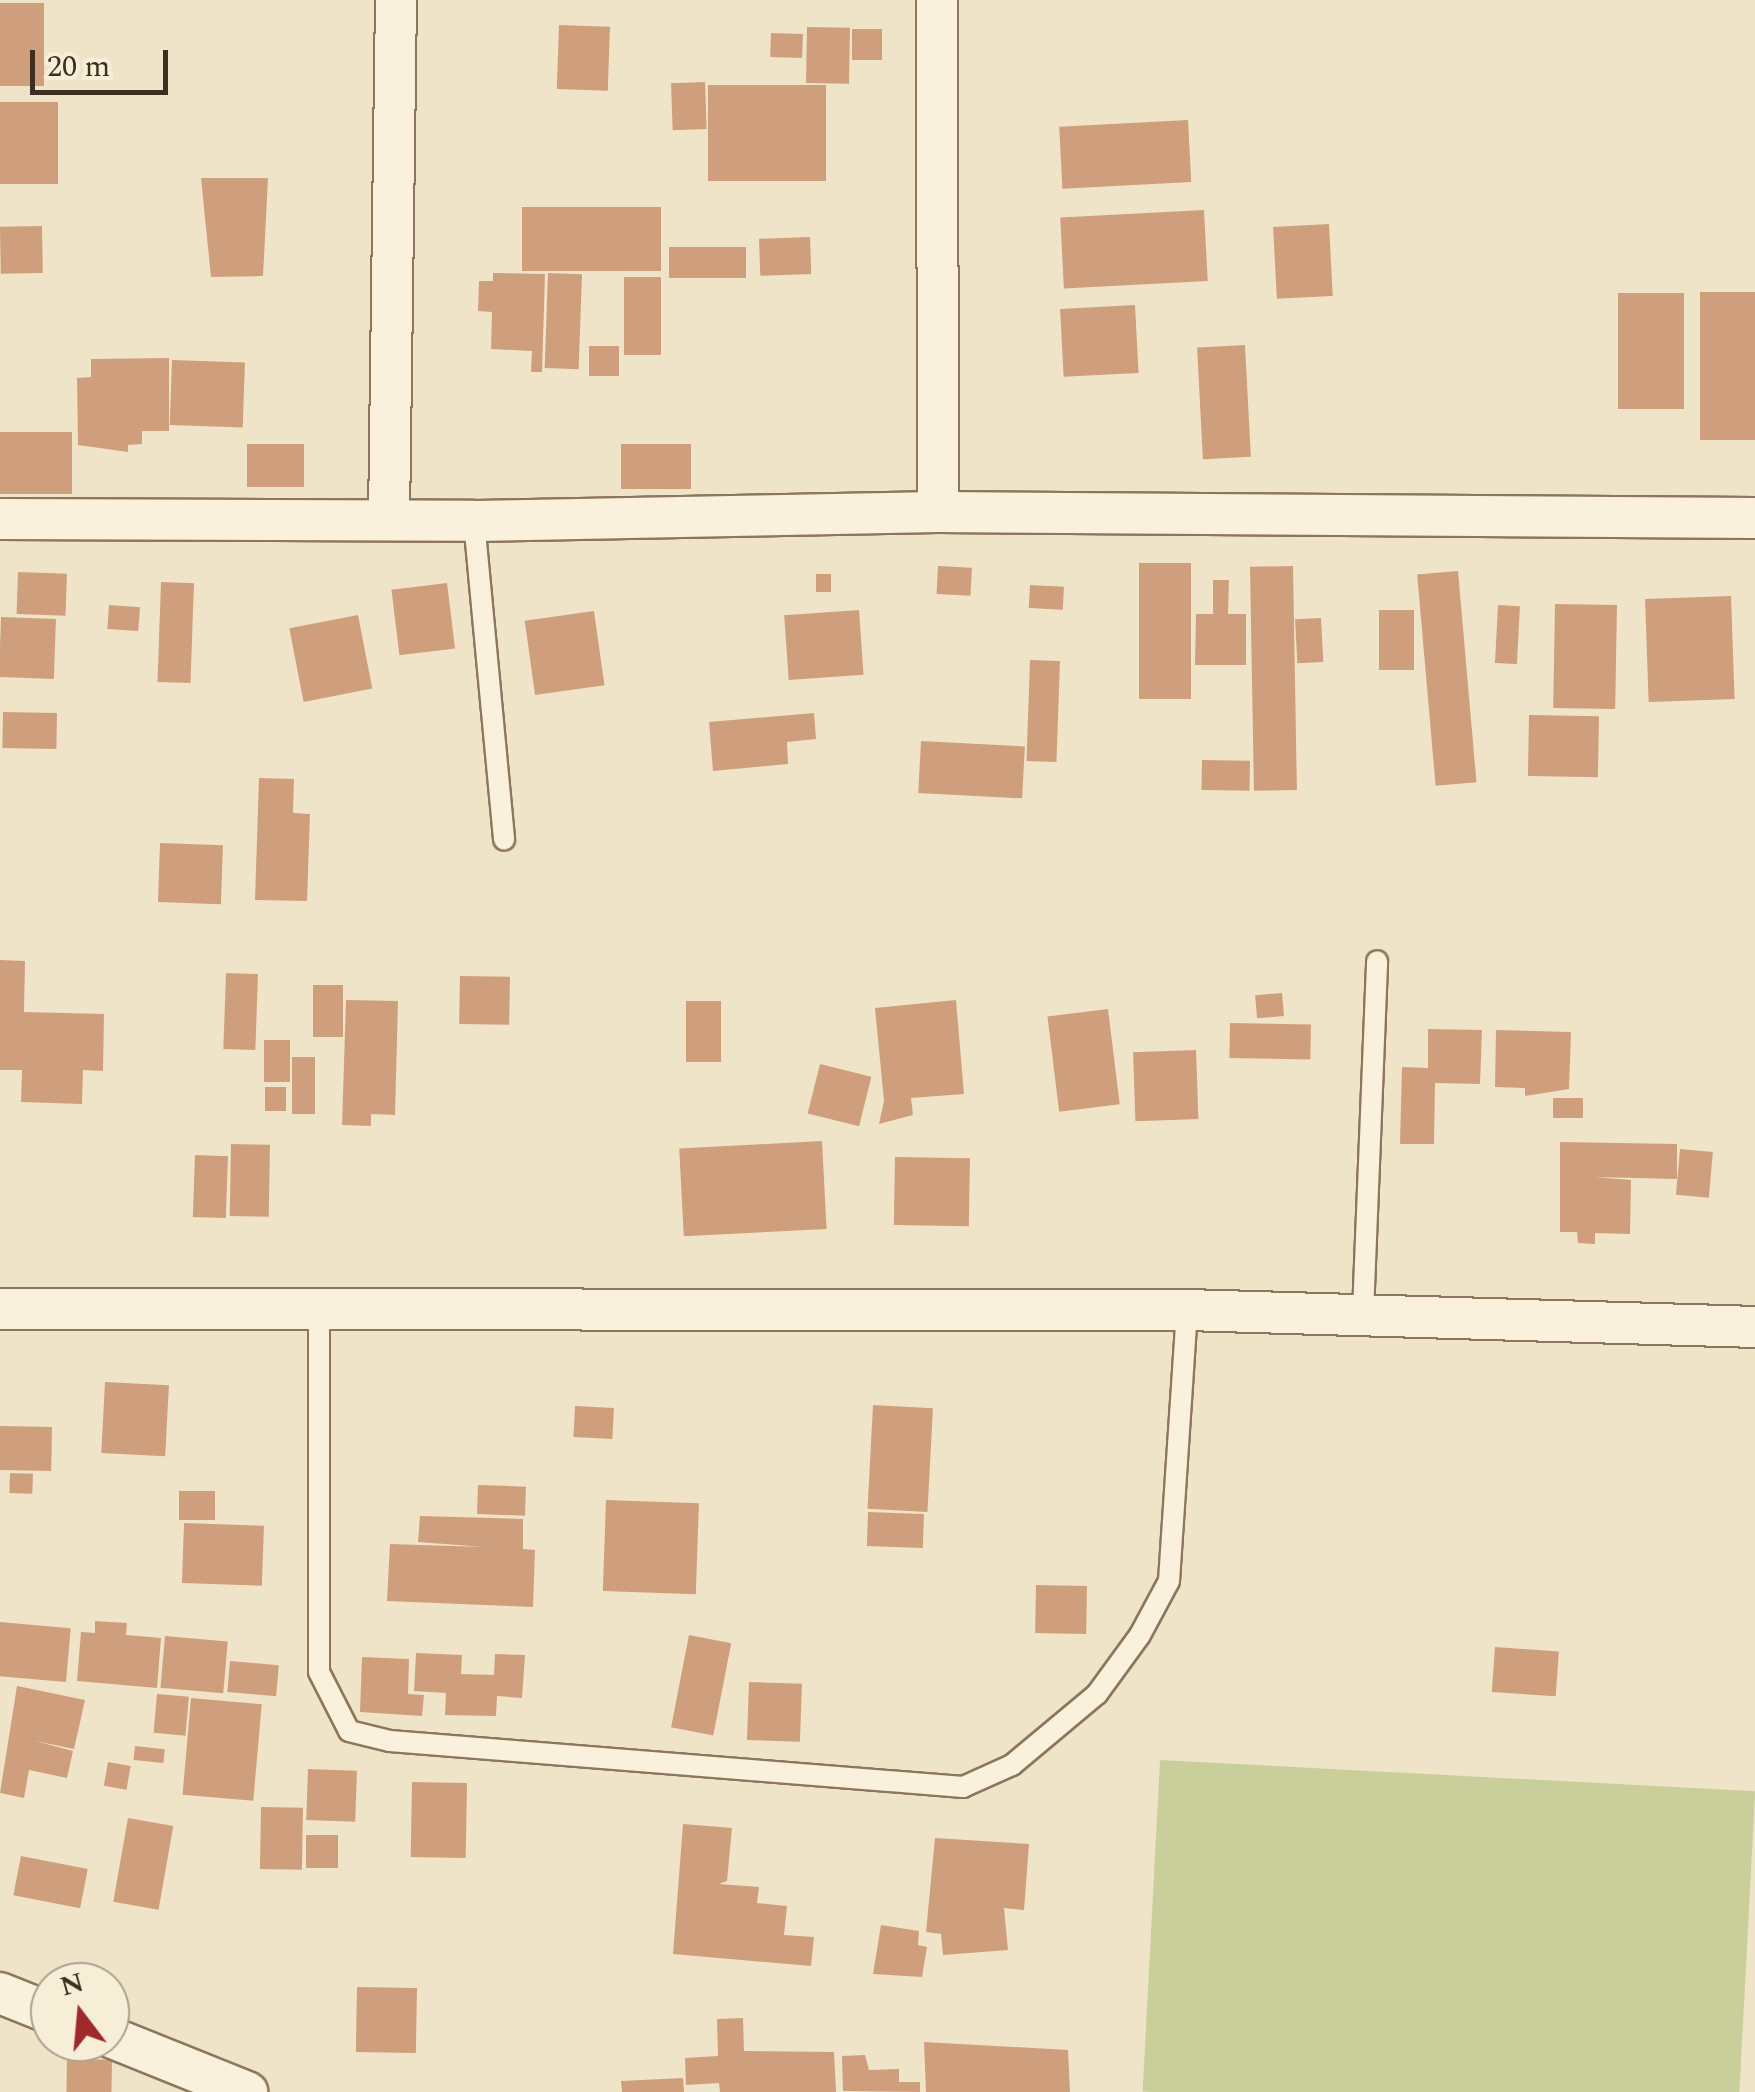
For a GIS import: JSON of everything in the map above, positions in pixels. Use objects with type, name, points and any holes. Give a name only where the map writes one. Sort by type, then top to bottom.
[{"type":"street","points":[[389,519],[396,0]]},
{"type":"street","points":[[938,0],[938,512]]},
{"type":"street","points":[[0,519],[474,521],[938,512],[1755,518]]},
{"type":"street","points":[[0,1309],[1187,1310],[1755,1327]]},
{"type":"street","points":[[0,1993],[30,2005]]},
{"type":"street","points":[[130,2045],[246,2092]]},
{"type":"lane","points":[[474,521],[504,840]]},
{"type":"lane","points":[[1363,1313],[1377,961]]},
{"type":"lane","points":[[318,1311],[318,1672],[349,1731],[390,1741],[963,1788],[1012,1764],[1097,1694],[1140,1636],[1169,1581],[1187,1310]]},
{"type":"green space","points":[[1160,1760],[1755,1791],[1739,2092],[1143,2092]]},
{"type":"building","points":[[0,3],[44,3],[44,86],[0,86]]},
{"type":"building","points":[[559,25],[610,27],[608,91],[557,89]]},
{"type":"building","points":[[807,27],[850,28],[849,84],[806,83]]},
{"type":"building","points":[[852,29],[882,29],[882,60],[852,60]]},
{"type":"building","points":[[771,33],[803,34],[802,58],[770,57]]},
{"type":"building","points":[[705,82],[707,129],[673,130],[671,83]]},
{"type":"building","points":[[708,85],[826,85],[826,181],[708,181]]},
{"type":"building","points":[[0,102],[58,102],[58,184],[0,184]]},
{"type":"building","points":[[1188,120],[1191,182],[1062,189],[1059,127]]},
{"type":"building","points":[[201,178],[268,178],[263,276],[211,277]]},
{"type":"building","points":[[522,207],[661,207],[661,271],[522,271]]},
{"type":"building","points":[[1204,210],[1208,281],[1064,288],[1060,218]]},
{"type":"building","points":[[1329,224],[1333,296],[1277,299],[1273,227]]},
{"type":"building","points":[[42,226],[43,273],[1,274],[0,227]]},
{"type":"building","points":[[810,237],[811,274],[760,276],[759,239]]},
{"type":"building","points":[[669,247],[746,247],[746,278],[669,278]]},
{"type":"building","points":[[493,273],[545,274],[542,372],[531,372],[532,351],[491,349],[492,312],[478,311],[479,281],[493,281]]},
{"type":"building","points":[[548,273],[582,274],[579,369],[545,368]]},
{"type":"building","points":[[624,277],[661,277],[661,355],[624,355]]},
{"type":"building","points":[[1700,292],[1755,292],[1755,440],[1700,440]]},
{"type":"building","points":[[1618,293],[1684,293],[1684,409],[1618,409]]},
{"type":"building","points":[[1135,305],[1139,373],[1064,377],[1060,309]]},
{"type":"building","points":[[1245,345],[1251,457],[1203,459],[1197,348]]},
{"type":"building","points":[[589,346],[619,346],[619,376],[589,376]]},
{"type":"building","points":[[169,358],[169,431],[142,431],[142,444],[128,445],[128,452],[78,445],[77,378],[91,377],[91,359]]},
{"type":"building","points":[[172,360],[245,363],[243,428],[170,425]]},
{"type":"building","points":[[0,432],[72,432],[72,494],[0,494]]},
{"type":"building","points":[[247,444],[304,444],[304,487],[247,487]]},
{"type":"building","points":[[621,444],[691,444],[691,489],[621,489]]},
{"type":"building","points":[[1139,563],[1191,563],[1191,699],[1139,699]]},
{"type":"building","points":[[938,566],[972,568],[970,596],[937,594]]},
{"type":"building","points":[[1293,566],[1297,790],[1254,791],[1250,567]]},
{"type":"building","points":[[1458,571],[1476,782],[1436,786],[1417,575]]},
{"type":"building","points":[[18,572],[67,574],[66,616],[17,614]]},
{"type":"building","points":[[816,574],[831,574],[831,592],[816,592]]},
{"type":"building","points":[[1213,580],[1229,580],[1228,614],[1246,614],[1246,665],[1195,665],[1196,614],[1213,614]]},
{"type":"building","points":[[161,582],[194,583],[190,683],[158,682]]},
{"type":"building","points":[[447,583],[455,649],[399,655],[391,590]]},
{"type":"building","points":[[1030,585],[1064,587],[1063,610],[1029,608]]},
{"type":"building","points":[[1731,596],[1735,699],[1649,702],[1645,599]]},
{"type":"building","points":[[1555,604],[1617,605],[1615,709],[1553,708]]},
{"type":"building","points":[[109,605],[140,607],[138,631],[107,629]]},
{"type":"building","points":[[1498,605],[1520,606],[1517,664],[1495,663]]},
{"type":"building","points":[[859,610],[864,675],[789,680],[784,615]]},
{"type":"building","points":[[1379,610],[1414,610],[1414,670],[1379,670]]},
{"type":"building","points":[[594,611],[604,685],[535,695],[525,621]]},
{"type":"building","points":[[358,615],[372,689],[304,702],[289,628]]},
{"type":"building","points":[[1,617],[56,619],[54,679],[0,677]]},
{"type":"building","points":[[1321,618],[1323,662],[1297,663],[1295,619]]},
{"type":"building","points":[[1030,660],[1060,661],[1056,762],[1026,761]]},
{"type":"building","points":[[3,712],[57,713],[56,749],[2,748]]},
{"type":"building","points":[[814,713],[816,739],[787,742],[788,764],[713,771],[709,722]]},
{"type":"building","points":[[1529,715],[1599,716],[1598,777],[1528,776]]},
{"type":"building","points":[[921,741],[1025,746],[1022,798],[918,793]]},
{"type":"building","points":[[1202,760],[1250,761],[1249,791],[1201,790]]},
{"type":"building","points":[[259,778],[294,779],[293,813],[310,814],[307,901],[255,900]]},
{"type":"building","points":[[160,843],[223,845],[221,904],[158,902]]},
{"type":"building","points":[[0,960],[25,961],[24,1012],[104,1014],[103,1071],[83,1070],[82,1104],[21,1102],[22,1070],[0,1070]]},
{"type":"building","points":[[226,973],[258,974],[255,1050],[223,1049]]},
{"type":"building","points":[[460,976],[510,977],[509,1025],[459,1024]]},
{"type":"building","points":[[313,985],[343,985],[343,1037],[313,1037]]},
{"type":"building","points":[[1282,993],[1284,1016],[1257,1018],[1255,995]]},
{"type":"building","points":[[346,1000],[398,1001],[395,1115],[371,1114],[371,1126],[342,1125]]},
{"type":"building","points":[[956,1000],[964,1094],[911,1098],[913,1115],[879,1124],[884,1101],[875,1008]]},
{"type":"building","points":[[686,1001],[721,1001],[721,1062],[686,1062]]},
{"type":"building","points":[[1108,1009],[1120,1104],[1059,1112],[1047,1016]]},
{"type":"building","points":[[1230,1023],[1311,1024],[1310,1059],[1229,1058]]},
{"type":"building","points":[[1428,1029],[1482,1030],[1480,1084],[1435,1083],[1434,1144],[1400,1144],[1402,1067],[1428,1068]]},
{"type":"building","points":[[1496,1030],[1571,1032],[1569,1089],[1525,1096],[1525,1088],[1495,1087]]},
{"type":"building","points":[[264,1040],[290,1040],[290,1082],[264,1082]]},
{"type":"building","points":[[1196,1050],[1198,1119],[1135,1121],[1133,1052]]},
{"type":"building","points":[[292,1057],[315,1057],[315,1114],[292,1114]]},
{"type":"building","points":[[820,1064],[871,1077],[859,1126],[808,1113]]},
{"type":"building","points":[[265,1087],[286,1087],[286,1111],[265,1111]]},
{"type":"building","points":[[1553,1098],[1583,1098],[1583,1118],[1553,1118]]},
{"type":"building","points":[[822,1141],[827,1229],[684,1236],[679,1148]]},
{"type":"building","points":[[1560,1142],[1677,1144],[1677,1179],[1594,1177],[1631,1180],[1630,1234],[1595,1233],[1595,1244],[1578,1243],[1577,1232],[1560,1232]]},
{"type":"building","points":[[231,1144],[270,1145],[269,1217],[230,1216]]},
{"type":"building","points":[[1680,1149],[1713,1152],[1709,1198],[1676,1195]]},
{"type":"building","points":[[195,1155],[228,1156],[226,1218],[193,1217]]},
{"type":"building","points":[[895,1157],[970,1158],[969,1226],[894,1225]]},
{"type":"building","points":[[105,1382],[169,1385],[165,1456],[101,1453]]},
{"type":"building","points":[[873,1405],[933,1408],[927,1512],[868,1509]]},
{"type":"building","points":[[575,1406],[614,1408],[612,1439],[573,1437]]},
{"type":"building","points":[[0,1426],[52,1427],[51,1471],[0,1470]]},
{"type":"building","points":[[10,1473],[33,1474],[32,1494],[9,1493]]},
{"type":"building","points":[[478,1485],[526,1487],[525,1516],[477,1514]]},
{"type":"building","points":[[179,1491],[215,1491],[215,1520],[179,1520]]},
{"type":"building","points":[[606,1500],[699,1503],[696,1594],[603,1591]]},
{"type":"building","points":[[868,1512],[924,1514],[923,1548],[867,1546]]},
{"type":"building","points":[[420,1516],[523,1519],[523,1549],[535,1550],[533,1607],[387,1601],[390,1544],[484,1547],[418,1542]]},
{"type":"building","points":[[184,1523],[264,1526],[262,1586],[182,1583]]},
{"type":"building","points":[[1036,1585],[1087,1586],[1086,1634],[1035,1633]]},
{"type":"building","points":[[95,1621],[127,1623],[126,1635],[161,1638],[157,1688],[77,1681],[81,1632],[95,1633]]},
{"type":"building","points":[[0,1622],[71,1628],[66,1682],[0,1676]]},
{"type":"building","points":[[689,1635],[731,1643],[713,1735],[671,1727]]},
{"type":"building","points":[[165,1636],[228,1641],[223,1693],[160,1688]]},
{"type":"building","points":[[1495,1647],[1559,1651],[1556,1696],[1492,1692]]},
{"type":"building","points":[[416,1653],[462,1655],[461,1674],[494,1675],[495,1654],[525,1655],[522,1698],[497,1696],[496,1716],[445,1715],[446,1693],[414,1691]]},
{"type":"building","points":[[362,1657],[409,1659],[408,1694],[424,1695],[422,1716],[360,1712]]},
{"type":"building","points":[[230,1661],[279,1665],[276,1696],[227,1692]]},
{"type":"building","points":[[749,1682],[802,1684],[800,1742],[747,1740]]},
{"type":"building","points":[[17,1686],[85,1700],[74,1749],[35,1741],[73,1751],[67,1778],[29,1770],[24,1798],[0,1793]]},
{"type":"building","points":[[157,1694],[189,1697],[185,1736],[154,1733]]},
{"type":"building","points":[[191,1698],[262,1704],[253,1801],[183,1795]]},
{"type":"building","points":[[135,1746],[165,1749],[163,1763],[134,1760]]},
{"type":"building","points":[[108,1762],[131,1766],[126,1790],[104,1786]]},
{"type":"building","points":[[308,1769],[357,1771],[355,1822],[306,1820]]},
{"type":"building","points":[[412,1782],[467,1783],[466,1858],[411,1857]]},
{"type":"building","points":[[261,1807],[303,1808],[302,1870],[260,1869]]},
{"type":"building","points":[[128,1818],[173,1826],[159,1910],[113,1902]]},
{"type":"building","points":[[683,1824],[732,1828],[727,1881],[719,1884],[759,1887],[757,1903],[787,1906],[784,1935],[814,1937],[811,1966],[673,1954]]},
{"type":"building","points":[[306,1835],[338,1835],[338,1868],[306,1868]]},
{"type":"building","points":[[935,1838],[1029,1844],[1024,1910],[1004,1908],[1008,1950],[943,1955],[941,1934],[926,1932]]},
{"type":"building","points":[[21,1856],[88,1869],[80,1908],[13,1895]]},
{"type":"building","points":[[881,1925],[919,1931],[918,1945],[927,1947],[922,1977],[873,1974]]},
{"type":"building","points":[[357,1987],[417,1988],[416,2053],[356,2052]]},
{"type":"building","points":[[743,2018],[744,2051],[834,2052],[836,2092],[720,2092],[719,2083],[686,2085],[685,2058],[718,2056],[717,2019]]},
{"type":"building","points":[[924,2042],[1068,2050],[1070,2092],[926,2092]]},
{"type":"building","points":[[865,2055],[869,2070],[899,2069],[899,2082],[920,2082],[920,2092],[843,2091],[842,2056]]},
{"type":"building","points":[[67,2062],[112,2062],[111,2092],[66,2092]]},
{"type":"building","points":[[683,2078],[684,2092],[622,2092],[621,2081]]}]
